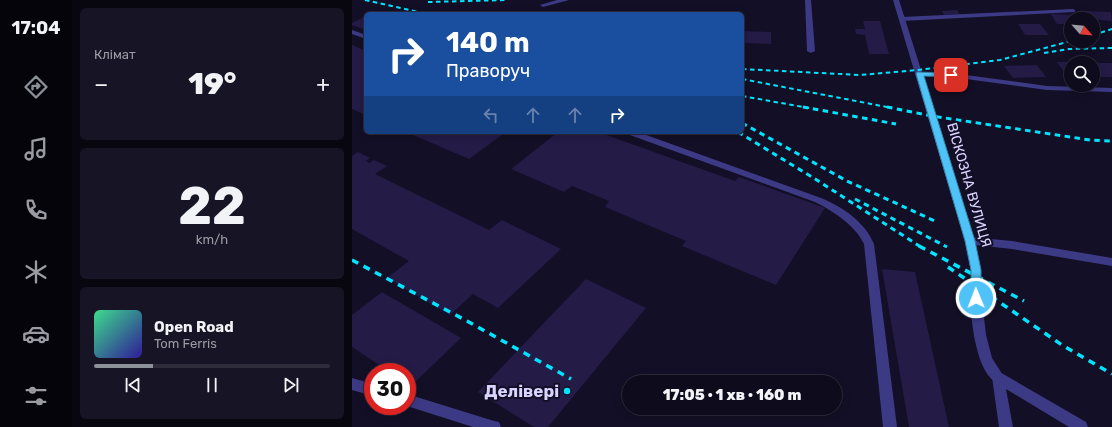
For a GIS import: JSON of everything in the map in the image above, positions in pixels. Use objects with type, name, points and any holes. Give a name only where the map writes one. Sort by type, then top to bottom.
[{"type":"street","points":[[543,5],[566,0]]},
{"type":"street","points":[[808,0],[811,51]]},
{"type":"street","name":"ВІСКОЗНА ВУЛИЦЯ","points":[[896,0],[920,74],[970,241],[976,270],[976,298],[980,335],[986,360],[998,377],[1006,427]]},
{"type":"street","points":[[902,19],[1073,11]]},
{"type":"street","points":[[352,32],[364,36]]},
{"type":"street","points":[[920,74],[951,75],[1047,88],[1112,90]]},
{"type":"street","points":[[636,134],[818,200],[835,209],[864,234],[869,244],[890,427]]},
{"type":"street","points":[[970,241],[1012,245],[1112,262]]},
{"type":"street","points":[[998,377],[1081,427]]},
{"type":"street","points":[[352,384],[364,387]]},
{"type":"street","points":[[416,403],[494,427]]},
{"type":"building","points":[[957,10],[959,14],[944,15],[942,11]]},
{"type":"building","points":[[1085,11],[1111,12],[1112,21],[1100,20],[1100,12]]},
{"type":"building","points":[[1051,14],[1064,15],[1064,24],[1057,24]]},
{"type":"building","points":[[364,17],[364,29],[352,25],[352,23]]},
{"type":"building","points":[[863,21],[880,21],[889,54],[869,54],[865,35],[856,34],[855,29],[865,29]]},
{"type":"building","points":[[1018,24],[1040,24],[1049,35],[1025,35]]},
{"type":"building","points":[[744,31],[771,32],[771,44],[744,43]]},
{"type":"building","points":[[352,45],[364,50],[364,114],[352,109]]},
{"type":"building","points":[[1057,62],[1064,62],[1064,72]]},
{"type":"building","points":[[1100,63],[1112,63],[1112,77],[1100,77]]},
{"type":"building","points":[[1037,65],[1046,77],[1013,78],[1004,66]]},
{"type":"building","points":[[411,134],[503,134],[469,159]]},
{"type":"building","points":[[555,134],[604,134],[735,181],[739,177],[825,208],[776,285],[682,246],[686,241],[605,207],[609,201],[572,186],[564,192],[511,169]]},
{"type":"building","points":[[358,152],[370,158],[366,161],[369,163],[374,160],[387,166],[375,174],[489,230],[502,220],[561,249],[498,308],[473,294],[450,315],[387,278],[409,261],[352,229],[352,156]]},
{"type":"building","points":[[882,269],[915,272],[949,427],[909,427]]},
{"type":"building","points":[[586,279],[646,308],[548,427],[534,427],[478,392]]},
{"type":"building","points":[[382,292],[461,338],[416,381],[416,363],[376,363],[352,347],[352,315]]},
{"type":"railway","points":[[365,0],[419,12]]},
{"type":"railway","points":[[428,2],[507,0]]},
{"type":"railway","points":[[1100,33],[1112,29]]},
{"type":"railway","points":[[744,69],[860,75],[918,70],[1000,60],[1064,43]]},
{"type":"railway","points":[[1044,53],[1069,49],[1112,48]]},
{"type":"railway","points":[[744,79],[892,108]]},
{"type":"railway","points":[[744,96],[809,108]]},
{"type":"railway","points":[[803,107],[896,124]]},
{"type":"railway","points":[[887,107],[892,108]]},
{"type":"railway","points":[[892,108],[932,116],[1090,140],[1112,141]]},
{"type":"railway","points":[[744,124],[847,181],[935,221]]},
{"type":"railway","points":[[741,134],[812,177],[921,247]]},
{"type":"railway","points":[[855,199],[947,247]]},
{"type":"railway","points":[[919,246],[1024,301]]},
{"type":"railway","points":[[352,260],[467,321],[571,379]]},
{"type":"railway","points":[[948,267],[1062,345],[1112,374]]},
{"type":"place","name":"Делівері","points":[[567,391]]},
{"type":"route","points":[[951,75],[920,74],[970,241],[976,270],[976,298]]}]
